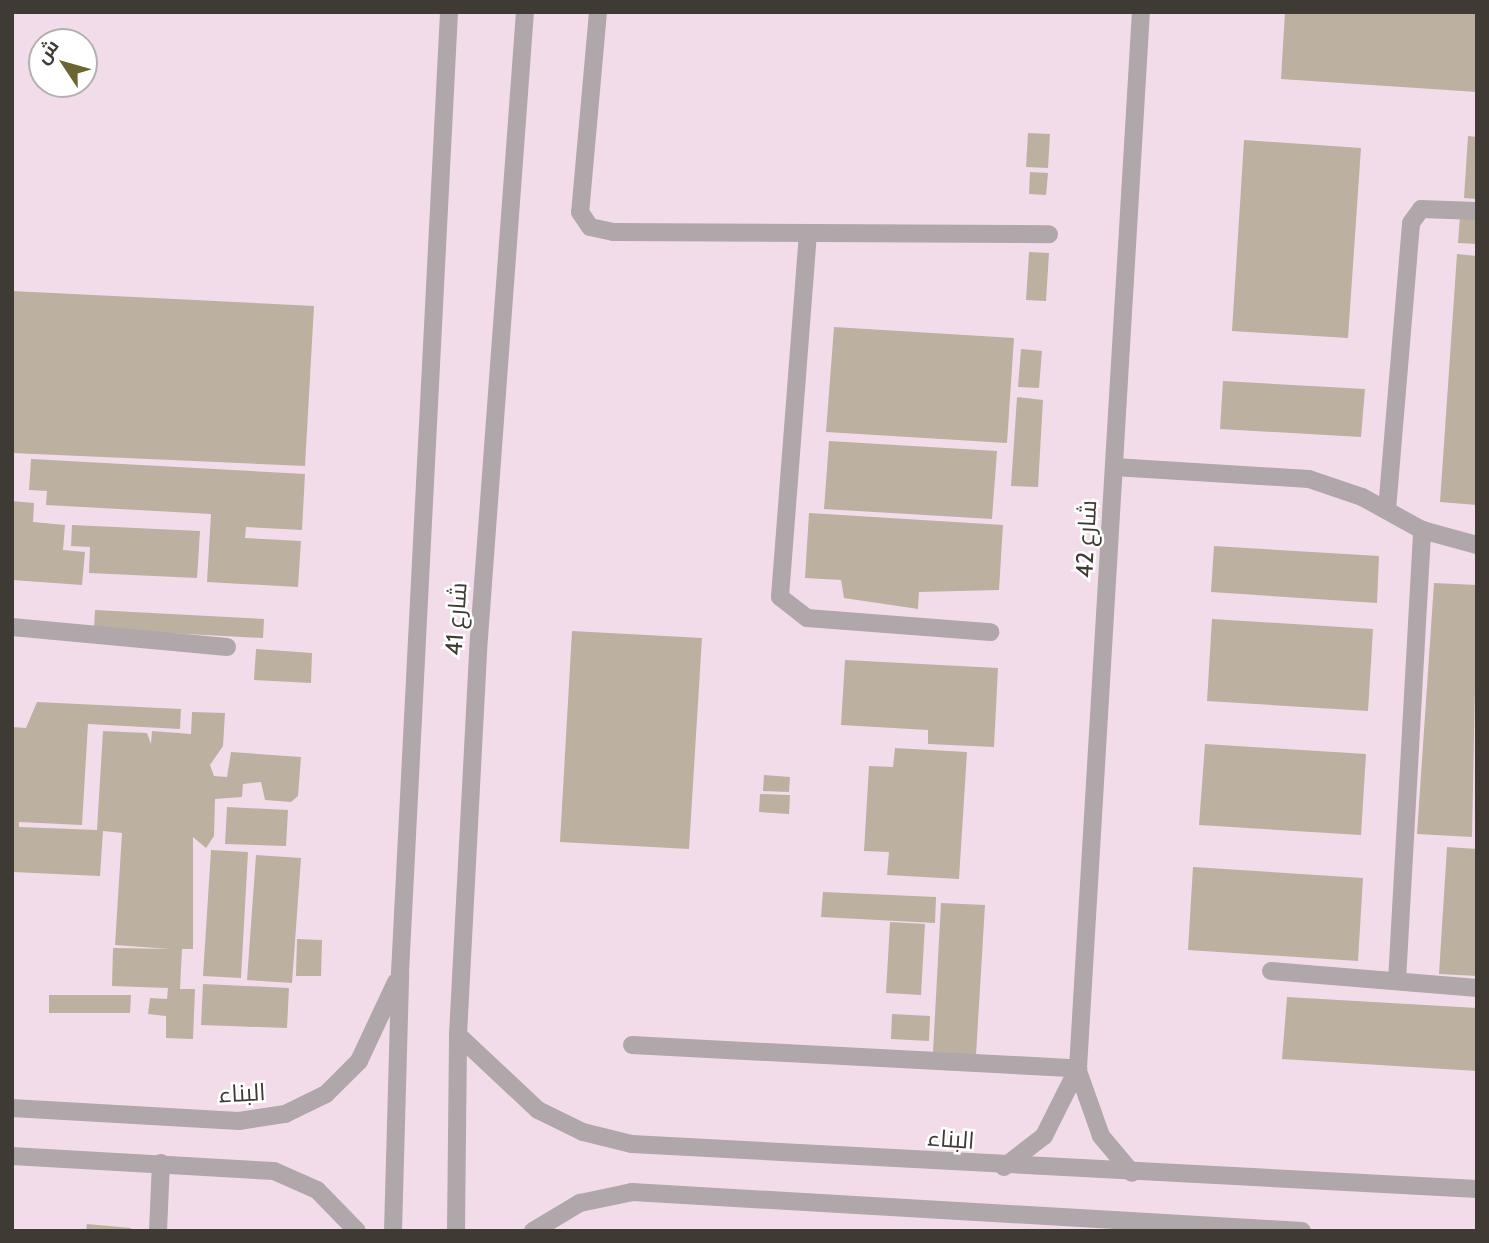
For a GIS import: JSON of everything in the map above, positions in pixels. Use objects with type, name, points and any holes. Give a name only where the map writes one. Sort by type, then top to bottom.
[{"type":"street","name":"شارع 41","points":[[393,1231],[400,973],[449,12]]},
{"type":"street","name":"شارع 41","points":[[456,1231],[458,1035],[525,12]]},
{"type":"street","points":[[598,12],[580,212],[590,227],[612,232],[1049,234]]},
{"type":"street","name":"شارع 42","points":[[1132,1173],[1101,1136],[1078,1068],[1141,12]]},
{"type":"street","points":[[1387,510],[1412,217],[1427,208],[1477,211]]},
{"type":"street","points":[[808,233],[780,597],[807,618],[990,632]]},
{"type":"street","points":[[1114,467],[1309,479],[1387,510],[1422,530],[1477,545]]},
{"type":"street","points":[[1397,981],[1422,530]]},
{"type":"street","points":[[12,627],[227,647]]},
{"type":"street","points":[[1270,971],[1477,988]]},
{"type":"street","name":"البناء","points":[[12,1108],[239,1121],[285,1114],[326,1094],[359,1061],[400,973]]},
{"type":"street","name":"البناء","points":[[458,1035],[538,1110],[607,1140],[1004,1167],[1477,1189]]},
{"type":"street","points":[[632,1045],[1078,1068]]},
{"type":"street","name":"شارع 42","points":[[1004,1167],[1044,1136],[1078,1068]]},
{"type":"street","points":[[12,1156],[274,1171],[317,1190],[357,1231]]},
{"type":"street","points":[[158,1231],[161,1164]]},
{"type":"street","points":[[533,1231],[580,1203],[632,1192],[1302,1231]]},
{"type":"shaded area","points":[[12,12],[1477,12],[1477,1231],[12,1231]]},
{"type":"building","points":[[1285,12],[1477,12],[1477,92],[1281,79]]},
{"type":"building","points":[[1028,133],[1050,134],[1048,168],[1026,167]]},
{"type":"building","points":[[1468,136],[1477,137],[1477,199],[1464,198]]},
{"type":"building","points":[[1244,140],[1361,148],[1348,338],[1232,331]]},
{"type":"building","points":[[1030,172],[1048,173],[1046,195],[1029,194]]},
{"type":"building","points":[[1460,216],[1477,217],[1477,244],[1458,243]]},
{"type":"building","points":[[1029,252],[1049,253],[1046,301],[1026,300]]},
{"type":"building","points":[[1457,254],[1477,256],[1477,505],[1440,502]]},
{"type":"building","points":[[12,291],[314,306],[305,466],[12,453]]},
{"type":"building","points":[[834,327],[1014,338],[1007,443],[826,432]]},
{"type":"building","points":[[1021,349],[1042,351],[1039,388],[1018,387]]},
{"type":"building","points":[[1223,381],[1365,389],[1361,437],[1220,429]]},
{"type":"building","points":[[1017,397],[1043,400],[1038,487],[1011,486]]},
{"type":"building","points":[[829,441],[997,451],[992,519],[824,509]]},
{"type":"building","points":[[31,459],[305,474],[302,530],[246,527],[245,538],[301,541],[298,587],[207,582],[211,514],[46,505],[47,491],[29,490]]},
{"type":"building","points":[[12,501],[34,503],[33,522],[65,525],[63,550],[85,552],[82,585],[12,580]]},
{"type":"building","points":[[809,513],[1003,525],[999,590],[919,592],[918,609],[844,598],[841,580],[805,578]]},
{"type":"building","points":[[72,525],[200,531],[197,578],[89,573],[90,547],[71,546]]},
{"type":"building","points":[[1214,546],[1379,556],[1377,603],[1211,592]]},
{"type":"building","points":[[1434,583],[1477,585],[1472,837],[1417,834]]},
{"type":"building","points":[[95,610],[264,619],[263,638],[94,629]]},
{"type":"building","points":[[1212,619],[1373,629],[1368,711],[1207,701]]},
{"type":"building","points":[[572,631],[702,638],[689,849],[560,842]]},
{"type":"building","points":[[256,649],[312,653],[311,683],[254,680]]},
{"type":"building","points":[[845,660],[998,668],[994,747],[928,744],[928,730],[841,725]]},
{"type":"building","points":[[37,702],[181,709],[180,729],[88,724],[82,825],[19,822],[19,827],[97,830],[103,731],[147,733],[151,744],[152,731],[191,734],[192,712],[225,713],[223,746],[210,765],[214,776],[227,777],[231,752],[301,757],[298,796],[291,802],[265,800],[261,782],[243,784],[242,797],[215,799],[214,836],[206,848],[193,837],[193,949],[182,949],[180,989],[195,989],[193,1039],[166,1038],[166,1016],[148,1014],[150,998],[167,999],[168,988],[112,986],[113,948],[170,949],[115,945],[122,833],[103,831],[100,876],[12,872],[12,727],[26,728]]},
{"type":"building","points":[[1205,744],[1366,754],[1361,835],[1199,825]]},
{"type":"building","points":[[895,748],[967,752],[959,879],[887,875],[889,852],[864,851],[869,766],[893,767]]},
{"type":"building","points":[[764,775],[790,777],[789,792],[763,791]]},
{"type":"building","points":[[760,794],[790,795],[789,814],[759,812]]},
{"type":"building","points":[[227,807],[288,810],[286,846],[225,844]]},
{"type":"building","points":[[1447,847],[1477,849],[1477,976],[1439,974]]},
{"type":"building","points":[[211,850],[248,852],[241,978],[203,976]]},
{"type":"building","points":[[256,855],[301,858],[292,983],[247,980]]},
{"type":"building","points":[[1193,867],[1363,878],[1358,961],[1188,950]]},
{"type":"building","points":[[823,892],[936,897],[935,923],[821,917]]},
{"type":"building","points":[[941,903],[985,905],[976,1055],[933,1052]]},
{"type":"building","points":[[890,922],[925,924],[921,995],[886,993]]},
{"type":"building","points":[[297,939],[322,940],[321,976],[296,976]]},
{"type":"building","points":[[203,984],[289,988],[287,1028],[201,1025]]},
{"type":"building","points":[[49,995],[131,995],[130,1013],[49,1013]]},
{"type":"building","points":[[1287,997],[1477,1008],[1477,1071],[1282,1059]]},
{"type":"building","points":[[892,1014],[930,1016],[929,1041],[891,1039]]},
{"type":"building","points":[[87,1224],[131,1228],[131,1231],[86,1231]]}]
